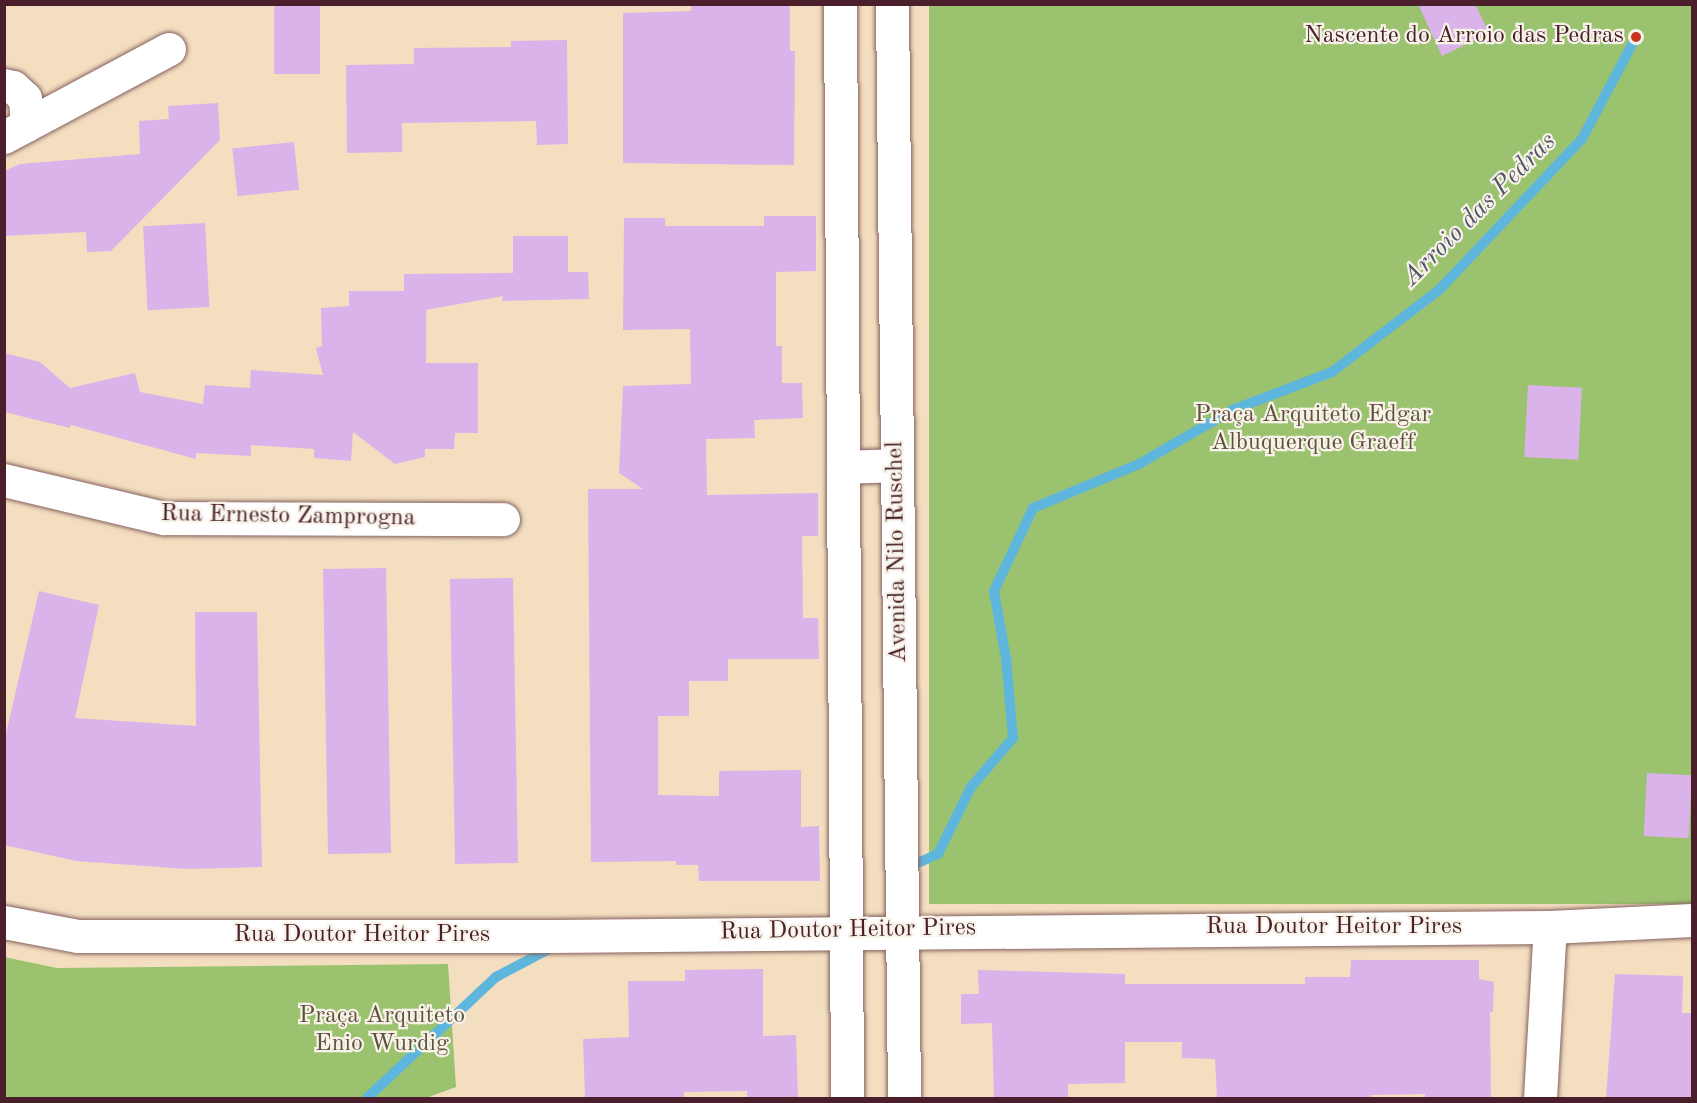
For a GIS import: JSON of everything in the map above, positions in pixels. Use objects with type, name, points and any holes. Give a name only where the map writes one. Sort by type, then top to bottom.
[{"type":"street","points":[[840,4],[847,1098]]},
{"type":"street","name":"Avenida Nilo Ruschel","points":[[892,4],[904,1098]]},
{"type":"street","points":[[16,131],[169,49]]},
{"type":"street","points":[[4,85],[13,87],[25,98],[16,131]]},
{"type":"street","points":[[843,467],[897,465]]},
{"type":"street","name":"Rua Ernesto Zamprogna","points":[[4,480],[164,518],[503,519]]},
{"type":"street","name":"Rua Doutor Heitor Pires","points":[[4,922],[78,936],[1550,927],[1692,920]]},
{"type":"street","points":[[1540,1098],[1550,927]]},
{"type":"green space","name":"Praça Arquiteto Edgar Albuquerque Graeff","points":[[929,5],[1692,5],[1692,904],[929,904]]},
{"type":"green space","name":"Praça Arquiteto Enio Wurdig","points":[[4,957],[57,968],[448,964],[456,1087],[426,1098],[5,1098]]},
{"type":"building","points":[[274,4],[320,4],[320,74],[274,74]]},
{"type":"building","points":[[691,4],[790,4],[790,51],[795,51],[794,165],[623,163],[623,13],[691,11]]},
{"type":"building","points":[[1418,4],[1475,4],[1489,33],[1442,56]]},
{"type":"building","points":[[567,40],[568,144],[537,145],[536,121],[402,123],[402,152],[347,153],[346,65],[414,64],[414,48],[511,47],[511,41]]},
{"type":"building","points":[[218,103],[220,140],[111,251],[87,252],[86,232],[4,236],[4,171],[20,164],[140,154],[139,121],[169,119],[168,106]]},
{"type":"building","points":[[294,142],[299,190],[237,196],[232,148]]},
{"type":"building","points":[[764,216],[816,216],[816,271],[776,272],[776,346],[782,346],[782,383],[802,383],[803,418],[754,420],[755,438],[706,439],[707,495],[818,493],[818,536],[802,536],[803,618],[818,618],[819,659],[728,659],[728,681],[689,681],[689,716],[658,716],[658,795],[719,796],[719,771],[801,770],[801,827],[819,826],[820,881],[699,881],[698,865],[676,865],[676,861],[591,862],[588,489],[643,489],[619,473],[623,386],[691,384],[690,329],[623,330],[624,218],[665,218],[665,226],[764,226]]},
{"type":"building","points":[[205,223],[209,307],[147,310],[143,226]]},
{"type":"building","points":[[513,236],[568,236],[568,272],[588,272],[589,299],[502,301],[503,296],[426,310],[426,363],[478,363],[478,433],[455,433],[454,449],[425,449],[425,457],[395,464],[353,432],[351,461],[314,458],[314,449],[251,445],[251,456],[196,453],[196,459],[71,425],[70,428],[4,412],[4,353],[40,362],[70,388],[135,373],[140,392],[203,404],[205,385],[250,388],[251,370],[323,375],[316,348],[322,346],[321,308],[349,306],[349,291],[404,291],[404,274],[513,273]]},
{"type":"building","points":[[1528,385],[1582,388],[1578,460],[1524,457]]},
{"type":"building","points":[[386,568],[391,853],[328,854],[323,569]]},
{"type":"building","points":[[513,578],[518,863],[455,864],[450,579]]},
{"type":"building","points":[[39,591],[99,605],[75,718],[196,726],[195,612],[257,612],[262,867],[186,869],[76,861],[4,845],[4,742]]},
{"type":"building","points":[[1647,773],[1692,775],[1689,838],[1644,836]]},
{"type":"building","points":[[1351,960],[1479,960],[1479,979],[1494,982],[1493,1012],[1490,1012],[1491,1098],[1425,1098],[1425,1094],[1371,1095],[1371,1098],[1217,1098],[1215,1059],[1182,1058],[1182,1042],[1125,1042],[1125,1083],[1068,1084],[1068,1098],[994,1098],[992,1023],[961,1024],[961,994],[979,994],[978,970],[1125,974],[1125,984],[1305,984],[1305,977],[1350,977]]},
{"type":"building","points":[[763,969],[763,1036],[796,1035],[798,1098],[747,1098],[747,1091],[684,1092],[684,1098],[585,1098],[583,1039],[629,1037],[628,981],[685,981],[685,970]]},
{"type":"building","points":[[1615,974],[1683,976],[1682,1013],[1692,1013],[1692,1098],[1606,1098]]},
{"type":"waterway","name":"Arroio das Pedras","points":[[911,866],[938,854],[971,787],[1013,738],[1006,658],[994,591],[1033,508],[1139,464],[1232,410],[1332,372],[1440,289],[1582,139],[1636,37]]},
{"type":"waterway","name":"Arroio das Pedras","points":[[367,1098],[496,977],[553,947]]},
{"type":"place","name":"Nascente do Arroio das Pedras","points":[[1636,37]]}]
